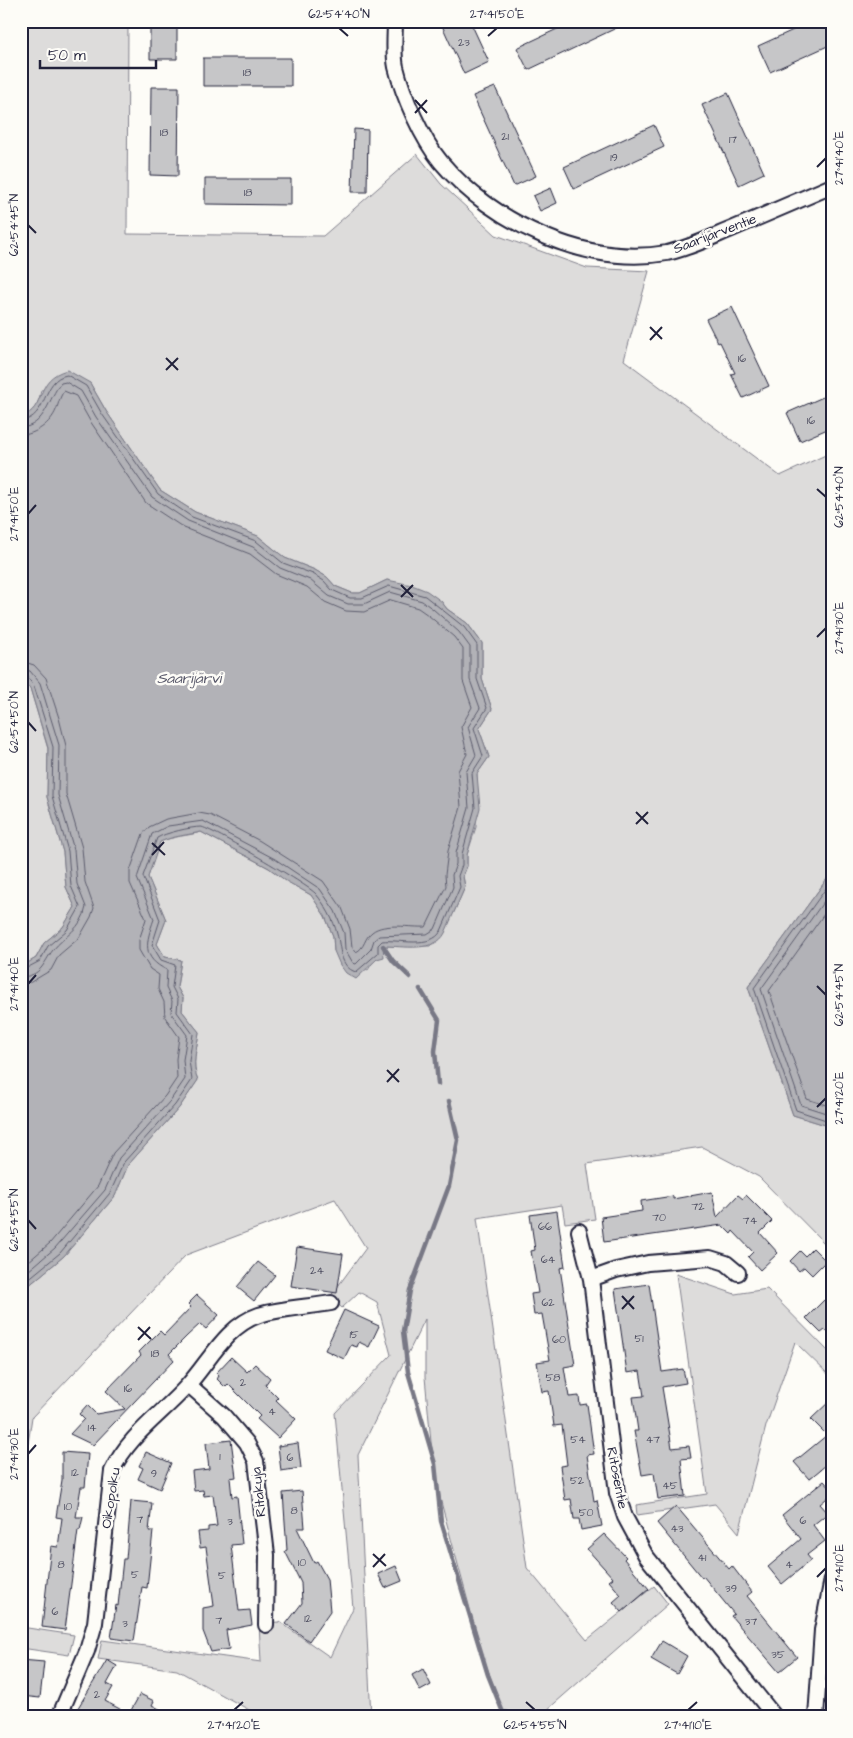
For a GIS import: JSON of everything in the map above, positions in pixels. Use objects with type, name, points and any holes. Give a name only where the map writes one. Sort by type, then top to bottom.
[{"type":"street","name":"Saarijärventie","points":[[395,21],[396,65],[416,118],[441,161],[469,190],[504,217],[564,244],[630,256],[667,253],[696,244],[832,186]]},
{"type":"street","name":"Ritosentie","points":[[579,1231],[591,1279],[617,1493],[625,1517],[646,1556],[775,1717]]},
{"type":"street","points":[[591,1279],[616,1270],[648,1264],[710,1258],[726,1263],[738,1274]]},
{"type":"street","name":"Oikopolku","points":[[58,1717],[81,1667],[95,1623],[112,1471],[121,1451],[189,1385],[208,1357],[236,1328],[259,1315],[331,1304]]},
{"type":"street","name":"Ritakuja","points":[[189,1385],[230,1423],[247,1443],[256,1461],[266,1555],[266,1625]]},
{"type":"street","points":[[816,1717],[820,1681],[822,1630],[832,1580]]},
{"type":"shaded area","points":[[21,21],[128,21],[127,234],[323,236],[417,154],[441,184],[496,235],[587,268],[649,271],[624,360],[780,476],[832,452],[832,872],[748,987],[793,1115],[832,1127],[832,1251],[759,1177],[702,1147],[587,1164],[595,1219],[565,1223],[562,1205],[477,1218],[527,1568],[587,1640],[654,1586],[668,1604],[539,1717],[502,1710],[482,1653],[441,1502],[431,1442],[425,1377],[425,1319],[358,1455],[371,1717],[262,1717],[177,1670],[98,1659],[102,1640],[261,1662],[259,1623],[280,1622],[330,1657],[353,1608],[335,1413],[391,1355],[377,1302],[359,1292],[342,1308],[330,1297],[366,1248],[335,1199],[186,1255],[32,1417],[21,1491],[21,1292],[64,1256],[115,1196],[128,1165],[179,1108],[198,1080],[195,1062],[199,1032],[182,1011],[183,998],[177,987],[181,960],[165,957],[157,944],[166,920],[148,877],[160,842],[170,838],[201,832],[269,868],[286,881],[311,895],[325,916],[333,936],[334,951],[368,970],[383,946],[430,946],[454,912],[465,887],[463,876],[467,866],[467,855],[476,827],[477,774],[489,757],[479,729],[492,709],[482,679],[482,643],[467,623],[447,609],[441,601],[387,580],[360,593],[352,593],[335,586],[327,577],[315,570],[285,558],[258,536],[195,512],[160,490],[106,411],[90,383],[41,390],[35,407],[21,417]]},
{"type":"shaded area","points":[[21,678],[30,688],[48,749],[47,797],[63,852],[66,887],[75,907],[63,927],[44,943],[36,958],[21,967]]},
{"type":"shaded area","points":[[676,1274],[735,1294],[767,1289],[832,1355],[832,1378],[795,1342],[766,1426],[739,1533],[715,1504],[637,1515],[636,1505],[707,1494]]},
{"type":"shaded area","points":[[21,1627],[74,1635],[69,1655],[21,1648]]},
{"type":"water","name":"Saarijärvi","points":[[67,370],[90,383],[106,411],[160,490],[195,512],[258,536],[285,558],[315,570],[327,577],[335,586],[352,593],[360,593],[387,580],[412,585],[427,591],[441,601],[447,609],[467,623],[482,643],[482,679],[492,709],[479,729],[489,757],[477,774],[480,808],[463,876],[465,887],[445,933],[440,939],[426,946],[383,946],[384,957],[377,959],[356,979],[346,973],[340,965],[334,951],[333,936],[325,916],[311,895],[286,881],[269,868],[201,832],[160,842],[148,877],[166,920],[157,944],[165,957],[181,960],[177,987],[183,998],[182,1011],[199,1032],[195,1062],[198,1080],[179,1108],[128,1165],[115,1196],[64,1256],[21,1292],[21,967],[36,958],[44,943],[63,927],[75,907],[66,887],[63,852],[47,797],[48,748],[30,688],[21,678],[21,417],[35,407],[49,380],[56,374]]},
{"type":"water","points":[[832,872],[832,1127],[793,1115],[748,987]]},
{"type":"water","points":[[502,1710],[531,1717],[498,1717]]},
{"type":"building","points":[[150,21],[177,21],[177,59],[150,59]]},
{"type":"building","points":[[440,21],[470,21],[489,62],[464,74]]},
{"type":"building","points":[[574,21],[631,21],[528,70],[517,48]]},
{"type":"building","points":[[813,21],[832,21],[832,44],[770,72],[758,46]]},
{"type":"building","points":[[203,58],[291,58],[291,86],[203,86]]},
{"type":"building","points":[[151,87],[179,87],[178,176],[150,175]]},
{"type":"building","points":[[495,87],[536,176],[514,186],[473,96]]},
{"type":"building","points":[[728,93],[764,173],[739,185],[702,105]]},
{"type":"building","points":[[654,125],[664,147],[574,189],[564,167]]},
{"type":"building","points":[[354,129],[368,130],[367,192],[352,192]]},
{"type":"building","points":[[205,179],[291,179],[291,205],[205,204]]},
{"type":"building","points":[[551,188],[557,203],[540,211],[533,196]]},
{"type":"building","points":[[732,307],[769,386],[743,398],[731,374],[735,373],[706,319]]},
{"type":"building","points":[[832,393],[832,427],[800,441],[787,413]]},
{"type":"building","points":[[712,1192],[717,1217],[738,1195],[743,1199],[746,1195],[772,1221],[760,1233],[778,1253],[760,1270],[748,1257],[753,1252],[733,1231],[731,1234],[722,1225],[604,1242],[601,1217],[642,1211],[641,1201],[673,1196],[673,1199]]},
{"type":"building","points":[[557,1211],[565,1267],[560,1268],[575,1365],[564,1367],[569,1397],[579,1396],[580,1405],[587,1404],[594,1454],[587,1455],[594,1501],[597,1500],[602,1526],[581,1530],[579,1519],[574,1519],[571,1499],[565,1500],[560,1466],[567,1465],[562,1425],[554,1426],[549,1391],[542,1392],[537,1362],[550,1360],[542,1314],[534,1315],[531,1294],[538,1293],[531,1251],[535,1250],[530,1215]]},
{"type":"building","points":[[297,1247],[343,1254],[337,1293],[291,1286]]},
{"type":"building","points":[[813,1248],[826,1261],[812,1275],[804,1267],[799,1271],[790,1261],[800,1251],[805,1256]]},
{"type":"building","points":[[258,1262],[275,1275],[254,1301],[237,1287]]},
{"type":"building","points":[[649,1284],[662,1372],[683,1369],[686,1383],[662,1387],[672,1448],[689,1446],[691,1458],[681,1459],[685,1496],[658,1499],[654,1473],[642,1475],[634,1431],[638,1431],[633,1397],[644,1396],[640,1371],[627,1373],[615,1289]]},
{"type":"building","points":[[197,1295],[219,1315],[206,1329],[200,1324],[169,1354],[174,1360],[93,1445],[70,1434],[84,1419],[79,1414],[87,1405],[96,1414],[125,1409],[106,1391],[141,1355],[139,1352],[160,1331],[164,1335],[191,1307],[188,1304]]},
{"type":"building","points":[[824,1300],[832,1308],[832,1337],[825,1330],[821,1333],[806,1318]]},
{"type":"building","points":[[344,1310],[379,1326],[369,1347],[359,1342],[357,1347],[351,1345],[344,1359],[325,1350]]},
{"type":"building","points":[[231,1357],[247,1372],[255,1364],[270,1378],[265,1385],[278,1398],[276,1400],[296,1419],[278,1438],[257,1419],[260,1416],[228,1384],[225,1387],[217,1379],[219,1376],[216,1373]]},
{"type":"building","points":[[832,1399],[832,1460],[809,1479],[794,1462],[827,1435],[811,1419]]},
{"type":"building","points":[[231,1440],[236,1477],[230,1478],[232,1497],[237,1496],[242,1544],[231,1545],[239,1611],[250,1610],[252,1625],[226,1630],[229,1649],[211,1652],[203,1631],[203,1608],[214,1606],[206,1547],[200,1548],[198,1532],[208,1531],[208,1527],[217,1526],[213,1495],[204,1496],[203,1490],[194,1491],[192,1471],[209,1469],[206,1443]]},
{"type":"building","points":[[298,1443],[301,1468],[281,1471],[278,1446]]},
{"type":"building","points":[[62,1452],[88,1454],[85,1487],[81,1487],[76,1517],[83,1517],[80,1530],[78,1530],[65,1630],[42,1627],[51,1546],[58,1547],[62,1518],[56,1517],[62,1480]]},
{"type":"building","points":[[146,1452],[171,1463],[160,1489],[138,1479],[143,1468],[139,1466]]},
{"type":"building","points":[[824,1481],[832,1490],[832,1494],[820,1504],[828,1513],[813,1525],[825,1541],[807,1555],[811,1560],[782,1584],[768,1567],[801,1539],[782,1515]]},
{"type":"building","points":[[302,1491],[305,1528],[297,1528],[314,1563],[317,1561],[327,1579],[330,1611],[309,1641],[286,1624],[302,1603],[301,1583],[285,1551],[287,1550],[283,1493]]},
{"type":"building","points":[[131,1501],[152,1503],[149,1531],[153,1531],[147,1588],[142,1587],[134,1641],[111,1638],[116,1605],[118,1606],[123,1559],[126,1559]]},
{"type":"building","points":[[676,1506],[729,1569],[732,1566],[752,1592],[747,1596],[797,1657],[779,1672],[731,1616],[734,1614],[703,1576],[702,1578],[657,1523]]},
{"type":"building","points":[[604,1534],[626,1557],[624,1559],[649,1589],[622,1612],[613,1602],[621,1595],[609,1581],[613,1578],[587,1549]]},
{"type":"building","points":[[396,1566],[402,1581],[385,1588],[378,1574]]},
{"type":"building","points":[[662,1641],[687,1656],[677,1674],[651,1659]]},
{"type":"building","points":[[21,1660],[44,1662],[40,1698],[21,1696]]},
{"type":"building","points":[[107,1660],[117,1666],[107,1684],[113,1687],[105,1701],[129,1714],[140,1694],[154,1701],[152,1705],[174,1717],[86,1717],[76,1711]]},
{"type":"building","points":[[423,1669],[431,1685],[420,1691],[412,1675]]},
{"type":"waterway","points":[[383,946],[393,961],[410,977]]},
{"type":"waterway","points":[[420,989],[439,1020],[435,1051],[438,1084]]},
{"type":"waterway","points":[[449,1101],[458,1140],[449,1186],[410,1290],[403,1331],[408,1372],[435,1464],[441,1521],[488,1675],[502,1710]]}]
